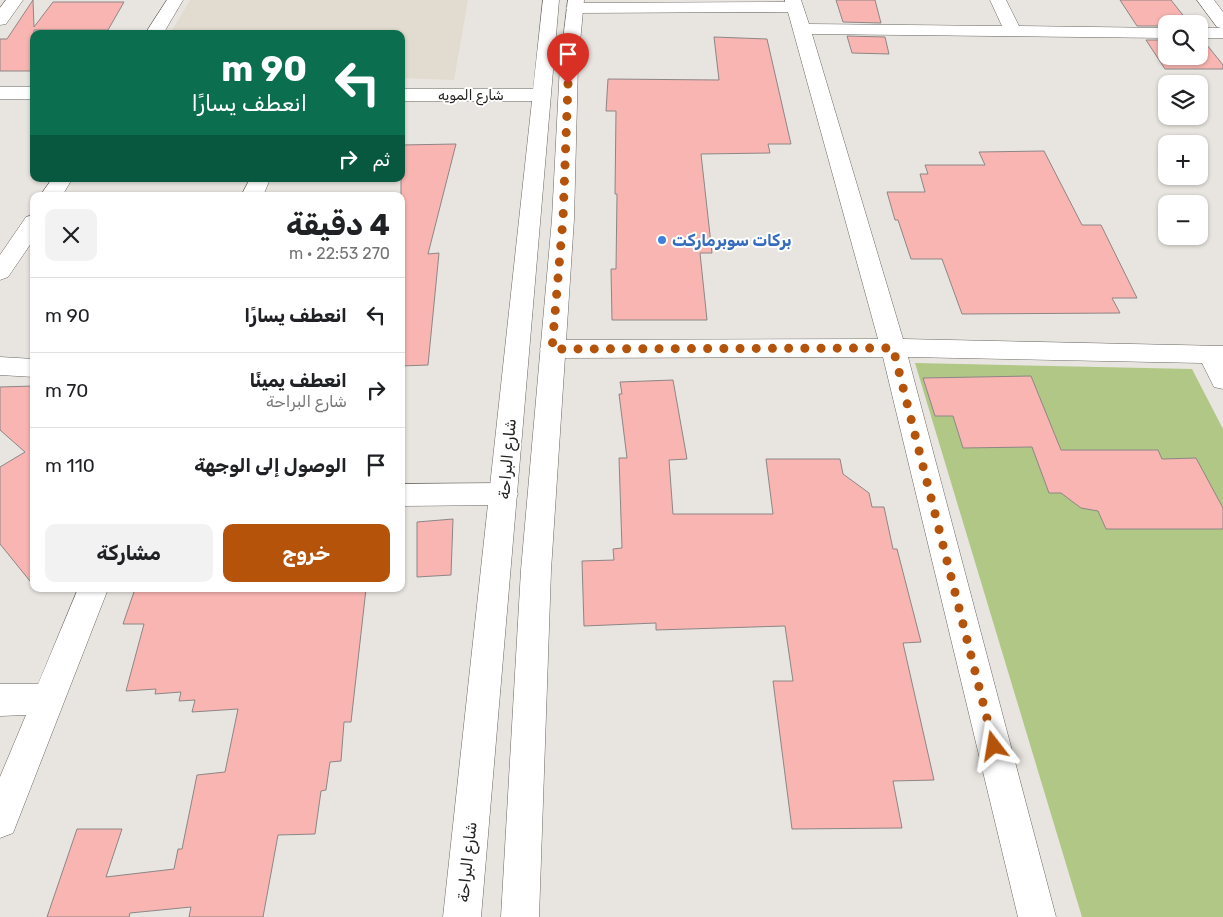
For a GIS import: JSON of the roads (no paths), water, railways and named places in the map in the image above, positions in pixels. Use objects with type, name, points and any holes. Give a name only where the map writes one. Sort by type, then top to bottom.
[{"type":"street","points":[[0,20],[15,0]]},
{"type":"street","points":[[157,30],[176,0]]},
{"type":"street","points":[[998,0],[1013,31]]},
{"type":"street","points":[[1205,0],[1223,23]]},
{"type":"street","points":[[520,917],[536,570],[563,219],[568,64],[567,2],[794,3],[893,348],[1037,917]]},
{"type":"street","name":"شارع البراحة","points":[[462,917],[541,95],[567,2]]},
{"type":"street","points":[[800,29],[1158,32]]},
{"type":"street","points":[[1208,33],[1223,33]]},
{"type":"street","points":[[0,93],[30,93]]},
{"type":"street","name":"شارع المويه","points":[[405,95],[541,95]]},
{"type":"street","points":[[0,272],[30,228]]},
{"type":"street","points":[[552,349],[893,348],[1217,355],[1223,380]]},
{"type":"street","points":[[0,366],[30,368]]},
{"type":"street","points":[[405,495],[504,494]]},
{"type":"street","points":[[0,820],[92,592]]},
{"type":"street","points":[[0,700],[48,699]]},
{"type":"place","name":"بركات سوبرماركت","points":[[662,240]]}]
